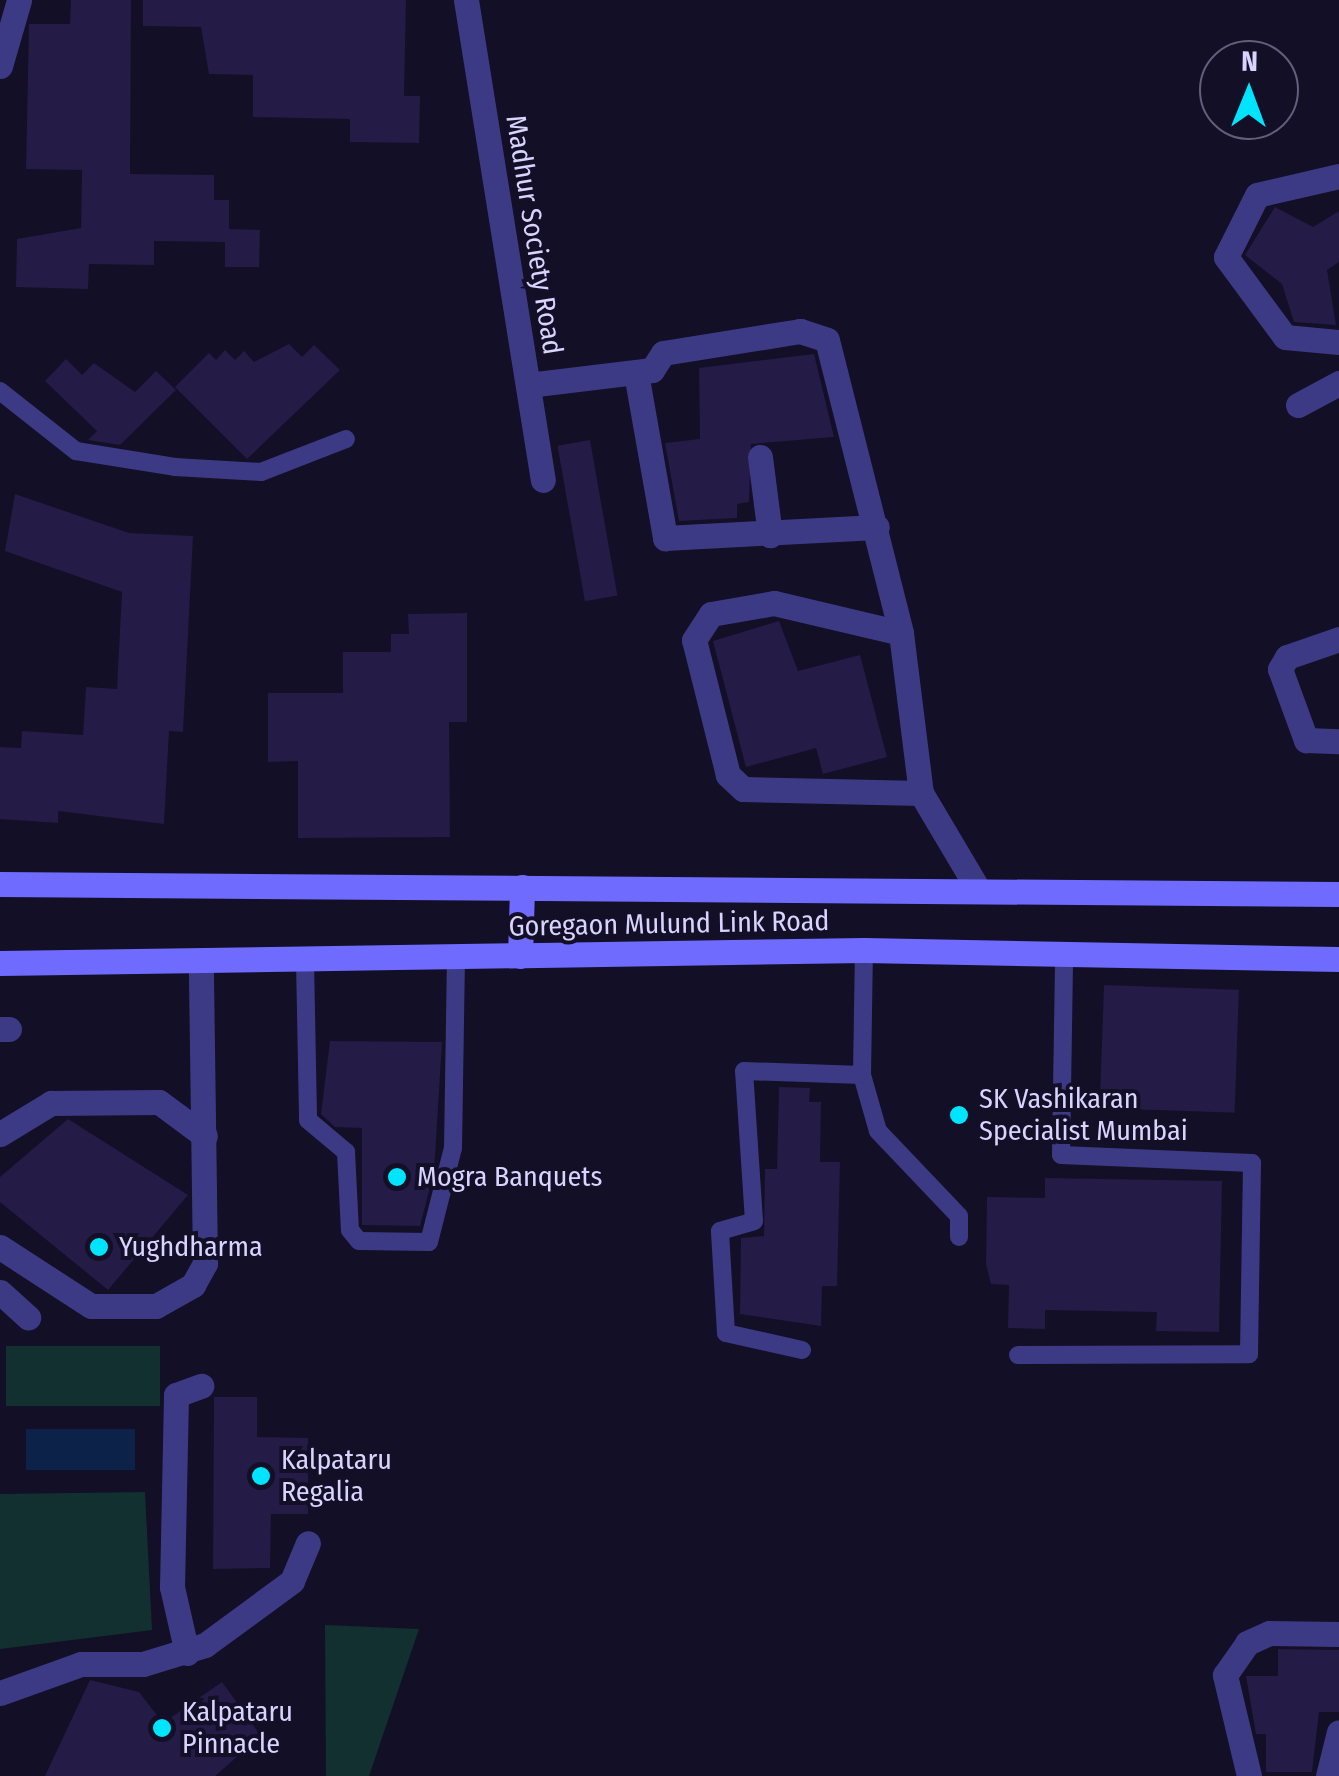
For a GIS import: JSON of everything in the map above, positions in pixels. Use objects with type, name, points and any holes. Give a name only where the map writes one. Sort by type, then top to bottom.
[{"type":"main road","name":"Goregaon Mulund Link Road","points":[[0,884],[1339,894]]},
{"type":"main road","points":[[520,956],[522,887]]},
{"type":"main road","name":"Goregaon Mulund Link Road","points":[[0,963],[864,950],[1339,959]]},
{"type":"street","points":[[0,66],[18,0]]},
{"type":"street","name":"Madhur Society Road","points":[[473,2],[543,480]]},
{"type":"street","points":[[1339,176],[1258,195],[1226,257],[1285,337],[1339,342]]},
{"type":"street","points":[[528,385],[652,370],[663,353],[800,331],[827,340],[901,634],[921,793],[978,889]]},
{"type":"street","points":[[636,372],[664,538],[770,536],[876,526]]},
{"type":"street","points":[[1298,405],[1339,383]]},
{"type":"street","points":[[760,457],[770,536]]},
{"type":"street","points":[[901,634],[774,603],[711,614],[694,640],[728,776],[743,789],[921,793]]},
{"type":"street","points":[[1339,639],[1287,657],[1280,668],[1306,740],[1339,742]]},
{"type":"street","points":[[0,1247],[91,1306],[156,1306],[193,1285],[205,1264],[201,961]]},
{"type":"street","points":[[0,1134],[51,1102],[159,1102],[205,1136]]},
{"type":"street","points":[[0,1292],[28,1317]]},
{"type":"street","points":[[188,1652],[172,1588],[176,1395],[200,1386]]},
{"type":"street","points":[[0,1693],[80,1664],[143,1664],[188,1652],[292,1581],[308,1543]]},
{"type":"street","points":[[1250,1776],[1226,1675],[1248,1643],[1269,1633],[1339,1634]]},
{"type":"street","points":[[1328,1776],[1339,1732]]},
{"type":"lane","points":[[0,391],[76,451],[176,467],[261,472],[346,440]]},
{"type":"lane","points":[[864,950],[862,1075],[878,1131],[959,1216],[959,1237]]},
{"type":"lane","points":[[1018,1356],[1248,1354],[1252,1163],[1060,1155],[1064,953]]},
{"type":"lane","points":[[305,960],[308,1120],[346,1152],[350,1230],[358,1240],[429,1242],[453,1148],[456,958]]},
{"type":"lane","points":[[802,1350],[726,1333],[720,1231],[754,1221],[744,1071],[862,1075]]},
{"type":"green space","points":[[6,1346],[160,1346],[160,1406],[6,1406]]},
{"type":"green space","points":[[145,1492],[152,1630],[0,1649],[0,1494]]},
{"type":"green space","points":[[325,1625],[419,1629],[369,1776],[326,1776]]},
{"type":"water","points":[[26,1429],[135,1429],[135,1470],[26,1470]]},
{"type":"building","points":[[71,0],[131,0],[130,174],[214,175],[214,200],[229,200],[229,229],[260,230],[259,267],[225,267],[225,242],[154,241],[154,265],[89,264],[88,289],[16,287],[17,239],[81,228],[82,170],[26,169],[29,24],[70,24]]},
{"type":"building","points":[[143,0],[406,0],[404,96],[420,96],[419,143],[350,142],[350,119],[253,117],[253,75],[209,74],[201,27],[143,26]]},
{"type":"building","points":[[1275,207],[1313,227],[1339,211],[1339,262],[1327,270],[1336,325],[1294,322],[1282,284],[1245,255]]},
{"type":"building","points":[[289,344],[302,357],[314,345],[340,370],[247,459],[175,387],[209,353],[216,360],[225,350],[235,360],[244,351],[254,362]]},
{"type":"building","points":[[814,354],[834,437],[751,444],[749,502],[737,504],[737,518],[679,521],[665,443],[700,439],[699,368]]},
{"type":"building","points":[[66,359],[82,375],[94,363],[135,392],[156,371],[176,390],[120,445],[88,440],[97,431],[45,381]]},
{"type":"building","points":[[590,440],[617,596],[585,601],[558,446]]},
{"type":"building","points":[[15,494],[129,533],[193,536],[183,732],[169,731],[164,824],[58,811],[58,823],[0,819],[0,747],[21,748],[22,731],[83,735],[86,687],[117,689],[122,592],[5,551]]},
{"type":"building","points":[[467,613],[467,722],[449,722],[450,837],[298,838],[298,761],[268,762],[268,693],[343,693],[343,652],[391,652],[391,634],[409,634],[408,614]]},
{"type":"building","points":[[779,621],[798,671],[860,655],[887,757],[823,774],[816,748],[746,767],[713,641]]},
{"type":"building","points":[[1104,985],[1239,990],[1235,1113],[1100,1108]]},
{"type":"building","name":"Mogra Banquets","points":[[330,1041],[442,1042],[434,1172],[420,1226],[362,1225],[362,1128],[335,1127],[321,1114]]},
{"type":"building","points":[[779,1087],[810,1088],[809,1102],[821,1102],[820,1162],[840,1162],[837,1286],[822,1286],[821,1326],[740,1314],[741,1238],[764,1236],[765,1169],[777,1169]]},
{"type":"building","name":"Yughdharma","points":[[68,1119],[188,1195],[108,1290],[0,1202],[0,1177]]},
{"type":"building","points":[[1045,1178],[1222,1181],[1219,1332],[1156,1331],[1157,1312],[1045,1310],[1045,1329],[1008,1328],[1009,1285],[991,1284],[986,1264],[987,1197],[1045,1198]]},
{"type":"building","name":"Kalpataru Regalia","points":[[214,1397],[257,1397],[257,1437],[308,1438],[308,1514],[271,1514],[270,1568],[213,1569]]},
{"type":"building","points":[[1278,1649],[1339,1650],[1339,1712],[1319,1712],[1312,1772],[1266,1772],[1266,1734],[1256,1734],[1246,1676],[1278,1676]]},
{"type":"building","name":"Kalpataru Pinnacle","points":[[90,1680],[139,1692],[163,1723],[222,1682],[261,1736],[215,1776],[45,1776]]},
{"type":"place","name":"SK Vashikaran Specialist Mumbai","points":[[959,1115]]},
{"type":"place","name":"Mogra Banquets","points":[[397,1177]]},
{"type":"place","name":"Yughdharma","points":[[99,1247]]},
{"type":"place","name":"Kalpataru Regalia","points":[[261,1476]]},
{"type":"place","name":"Kalpataru Pinnacle","points":[[162,1728]]}]
